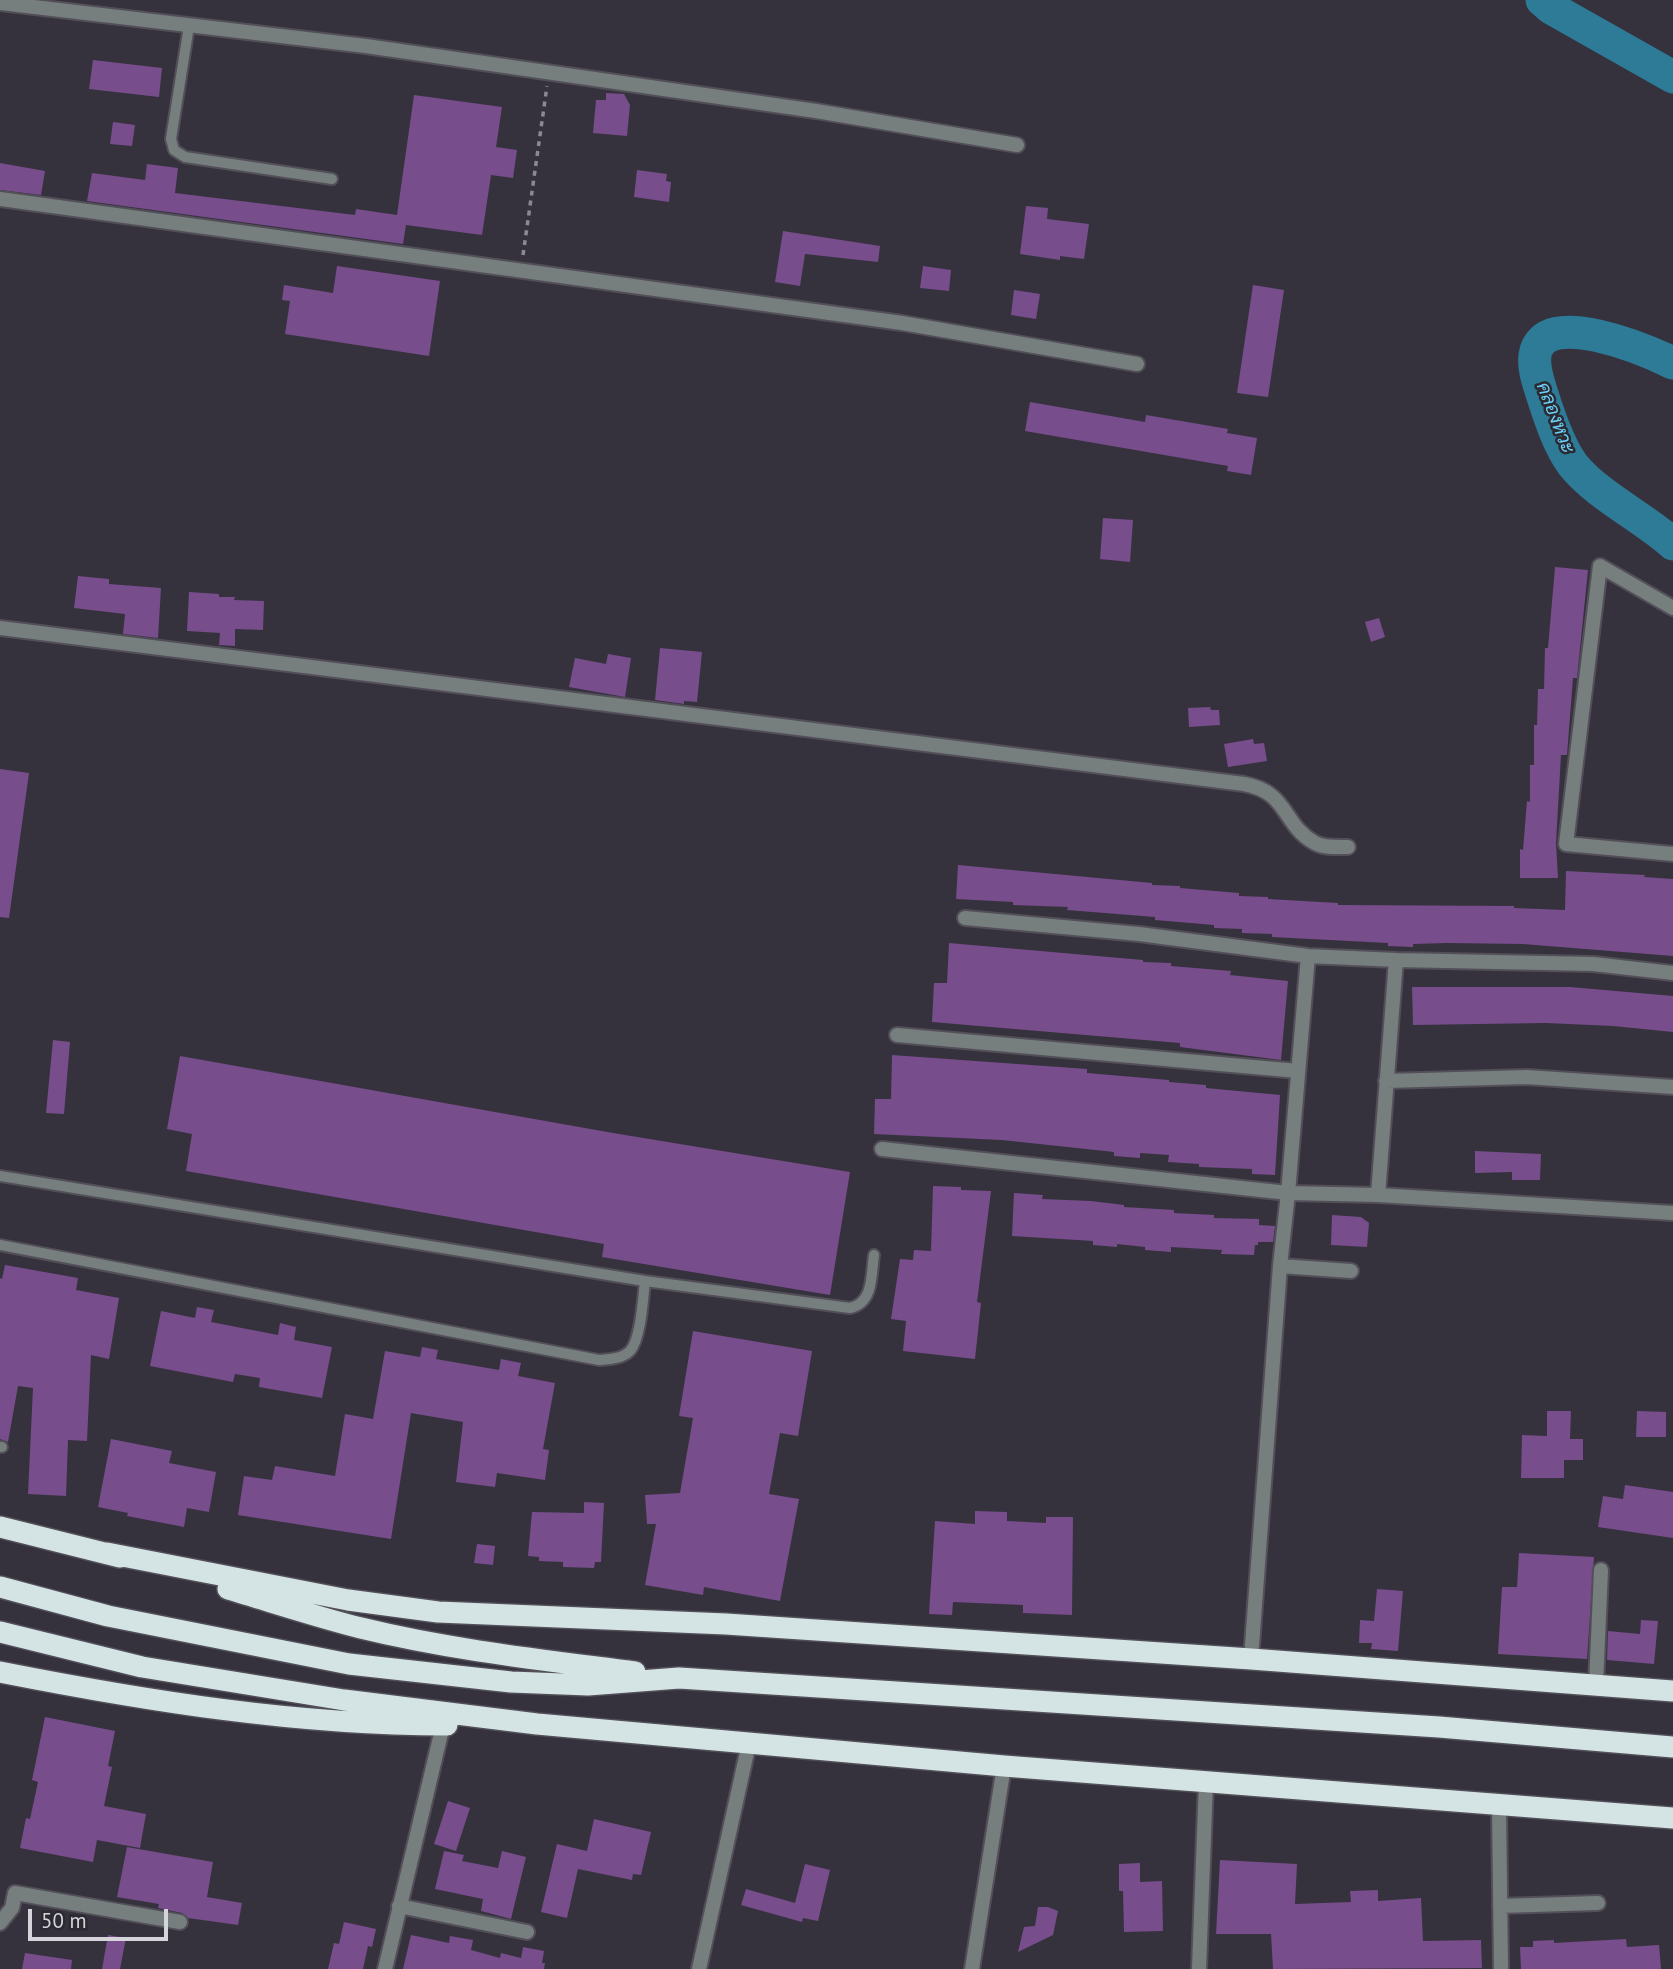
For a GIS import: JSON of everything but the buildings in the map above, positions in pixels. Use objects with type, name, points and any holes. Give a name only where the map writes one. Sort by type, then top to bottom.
[{"type":"highway","points":[[0,1527],[107,1553],[348,1600],[438,1612],[726,1624],[1251,1659],[1673,1691]]},
{"type":"highway","points":[[107,1553],[360,1628],[500,1655],[679,1678],[1438,1727],[1673,1747]]},
{"type":"highway","points":[[0,1587],[108,1616],[349,1664],[511,1682],[588,1685],[679,1678]]},
{"type":"highway","points":[[0,1632],[156,1669],[344,1700],[537,1724],[1004,1766],[1673,1818]]},
{"type":"highway","points":[[0,1672],[108,1693],[218,1709],[366,1723],[537,1724]]},
{"type":"street","points":[[0,3],[366,46],[816,111],[1017,145]]},
{"type":"street","points":[[0,199],[902,323],[1137,364]]},
{"type":"street","points":[[1673,608],[1600,566],[1566,844],[1673,853]]},
{"type":"street","points":[[0,628],[1244,784],[1256,786],[1272,795],[1299,831],[1315,843],[1348,848]]},
{"type":"street","points":[[965,918],[1139,934],[1308,956],[1593,964],[1673,973]]},
{"type":"street","points":[[1251,1659],[1280,1266],[1308,956]]},
{"type":"street","points":[[1378,1195],[1396,960]]},
{"type":"street","points":[[897,1035],[1298,1071]]},
{"type":"street","points":[[1386,1080],[1527,1077],[1673,1087]]},
{"type":"street","points":[[882,1149],[1288,1193],[1378,1195],[1673,1213]]},
{"type":"street","points":[[1280,1266],[1351,1271]]},
{"type":"street","points":[[1596,1684],[1601,1570]]},
{"type":"street","points":[[385,1969],[443,1725]]},
{"type":"street","points":[[699,1969],[749,1743]]},
{"type":"street","points":[[972,1969],[1004,1766]]},
{"type":"street","points":[[1199,1969],[1206,1781]]},
{"type":"street","points":[[1499,1805],[1501,1969]]},
{"type":"street","points":[[0,1923],[12,1908],[16,1893],[180,1922]]},
{"type":"street","points":[[1500,1906],[1598,1903]]},
{"type":"street","points":[[399,1906],[527,1932]]},
{"type":"lane","points":[[188,26],[171,139],[174,150],[185,157],[332,178]]},
{"type":"lane","points":[[0,1176],[645,1281],[850,1308],[861,1304],[867,1297],[874,1255]]},
{"type":"lane","points":[[0,1245],[599,1360],[617,1359],[631,1350],[637,1337],[645,1281]]},
{"type":"path","points":[[521,271],[549,72]]},
{"type":"waterway","name":"คลองหวะ","points":[[1542,0],[1551,8],[1673,77]]},
{"type":"waterway","name":"คลองหวะ","points":[[1673,363],[1620,342],[1576,332],[1556,333],[1542,340],[1535,355],[1538,382],[1552,423],[1573,465],[1595,487],[1673,544]]}]
